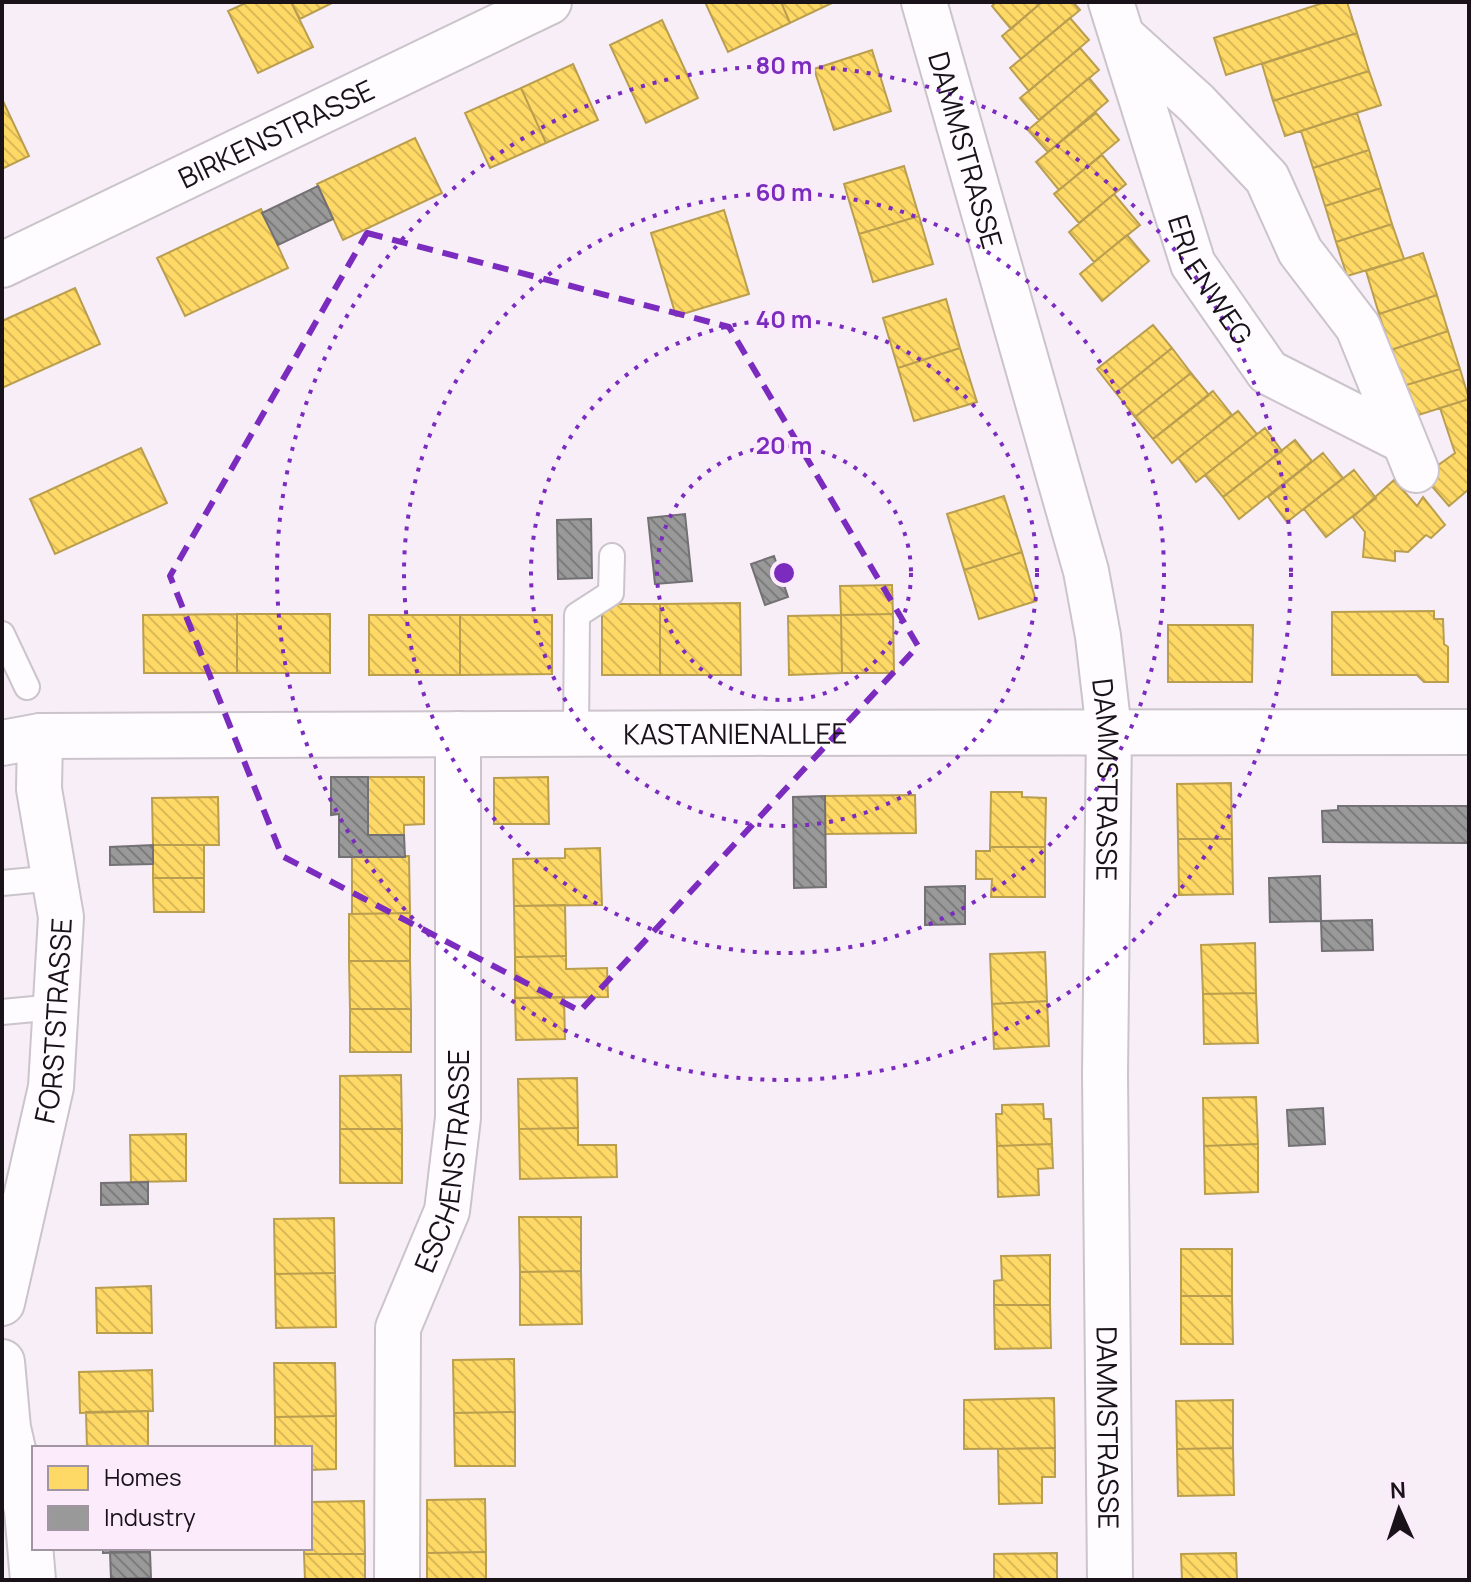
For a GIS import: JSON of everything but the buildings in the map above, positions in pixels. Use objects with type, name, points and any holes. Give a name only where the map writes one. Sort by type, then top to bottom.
[{"type":"street","name":"BIRKENSTRASSE","points":[[2,265],[549,2]]},
{"type":"street","name":"DAMMSTRASSE","points":[[924,2],[1086,571],[1109,731],[1105,1074],[1110,1580]]},
{"type":"street","name":"ERLENWEG","points":[[1116,19],[1267,178],[1300,251],[1358,327],[1409,455],[1268,372],[1193,264],[1116,19]]},
{"type":"street","name":"KASTANIENALLEE","points":[[21,740],[458,734],[1469,732]]},
{"type":"street","name":"ESCHENSTRASSE","points":[[397,1580],[398,1328],[447,1211],[458,1118],[458,734]]},
{"type":"street","name":"FORSTSTRASSE","points":[[2,1303],[51,1087],[61,917],[39,789],[21,740]]},
{"type":"street","points":[[2,1362],[5,1428],[27,1510],[33,1580]]},
{"type":"lane","points":[[576,735],[577,615],[611,593],[612,556]]},
{"type":"lane","points":[[2,634],[27,687]]},
{"type":"lane","points":[[2,883],[55,878]]},
{"type":"lane","points":[[2,1012],[56,1007]]},
{"type":"highlighted area","points":[[367,233],[729,327],[918,646],[580,1011],[282,856],[170,576]]}]
